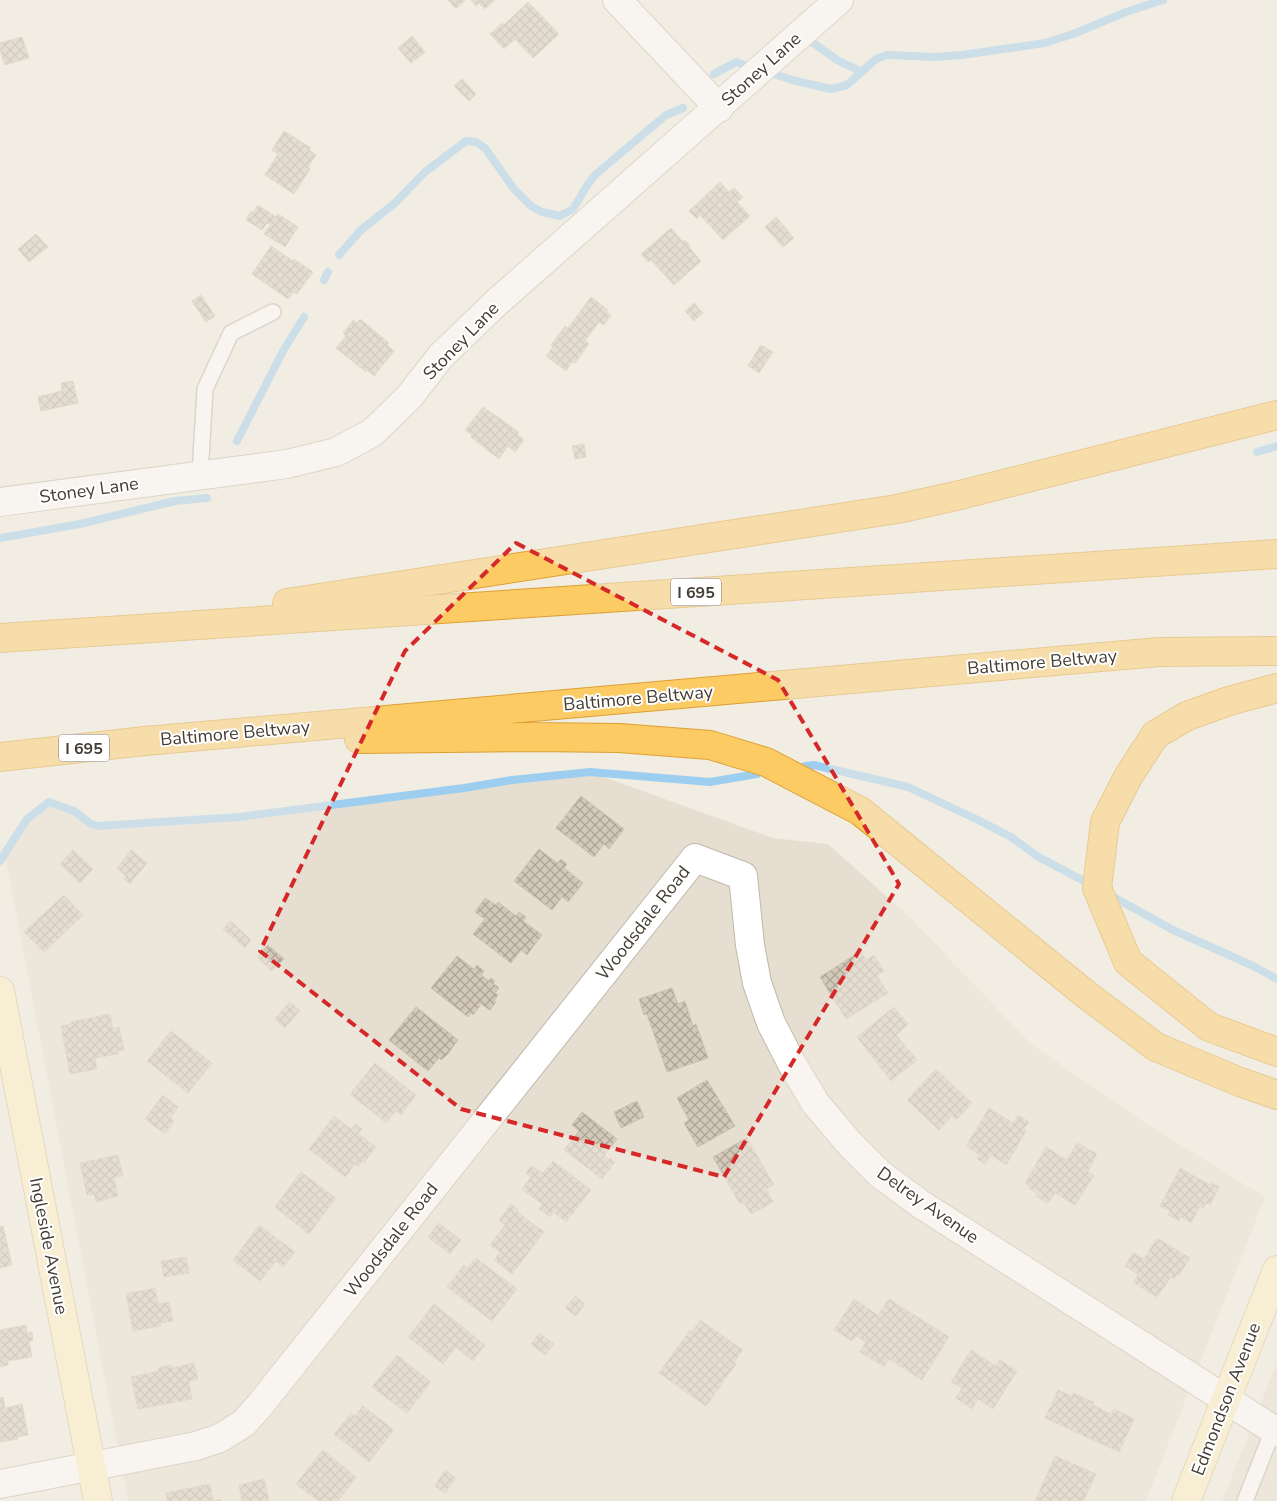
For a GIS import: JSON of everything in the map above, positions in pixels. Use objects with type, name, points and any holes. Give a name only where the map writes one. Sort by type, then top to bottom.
[{"type":"highway","points":[[116,630],[498,569],[897,509],[1277,415]]},
{"type":"highway","name":"I 695","points":[[10,637],[1277,554]]},
{"type":"highway","name":"Baltimore Beltway","points":[[11,756],[145,741],[1159,652],[1277,651]]},
{"type":"highway","points":[[1277,688],[1230,700],[1187,716],[1155,735],[1128,777],[1105,822],[1097,888],[1128,962],[1209,1027],[1277,1052]]},
{"type":"highway","points":[[145,741],[522,737],[619,738],[710,745],[766,762],[860,811],[1088,996],[1156,1047],[1240,1082],[1277,1095]]},
{"type":"main road","name":"Ingleside Avenue","points":[[0,991],[7,1074],[92,1465],[98,1501]]},
{"type":"main road","name":"Edmondson Avenue","points":[[1186,1501],[1277,1270]]},
{"type":"street","points":[[617,0],[719,108]]},
{"type":"street","name":"Stoney Lane","points":[[0,502],[287,464],[336,452],[372,433],[409,397],[441,356],[496,303],[839,0]]},
{"type":"street","name":"Delrey Avenue","points":[[695,858],[743,876],[750,945],[755,973],[770,1023],[816,1104],[850,1144],[880,1174],[922,1205],[1275,1431]]},
{"type":"street","name":"Woodsdale Road","points":[[0,1484],[196,1446],[220,1438],[244,1423],[695,858]]},
{"type":"lane","points":[[200,475],[205,389],[231,333],[273,312]]},
{"type":"lane","points":[[1245,1501],[1275,1431]]},
{"type":"highlighted area","points":[[516,543],[778,680],[899,884],[724,1177],[461,1109],[260,951],[405,651]]},
{"type":"shaded area","points":[[590,772],[773,838],[828,844],[911,918],[1031,1044],[1150,1126],[1265,1197],[1146,1501],[128,1501],[5,855],[27,819],[49,802],[74,811],[91,824],[98,826],[239,817],[512,780]]},
{"type":"shaded area","points":[[1277,1362],[1277,1501],[1222,1501]]},
{"type":"building","points":[[448,0],[465,0],[456,9]]},
{"type":"building","points":[[471,0],[495,0],[485,9],[479,3],[476,6]]},
{"type":"building","points":[[528,2],[559,34],[533,58],[515,39],[504,49],[490,34],[502,23],[504,25]]},
{"type":"building","points":[[412,36],[425,52],[411,63],[398,48]]},
{"type":"building","points":[[22,37],[29,58],[5,65],[0,50],[0,43]]},
{"type":"building","points":[[462,79],[476,94],[469,101],[454,86]]},
{"type":"building","points":[[284,131],[311,148],[309,150],[316,155],[308,167],[310,169],[294,194],[265,175],[278,154],[272,150]]},
{"type":"building","points":[[720,182],[729,192],[734,188],[743,197],[737,202],[750,216],[723,240],[700,215],[697,219],[689,211]]},
{"type":"building","points":[[258,205],[276,217],[278,214],[298,227],[285,247],[264,234],[271,224],[267,223],[262,230],[246,220],[251,211],[253,213]]},
{"type":"building","points":[[776,217],[794,238],[783,247],[765,227]]},
{"type":"building","points":[[671,228],[683,242],[685,240],[701,261],[674,285],[651,260],[648,262],[641,254]]},
{"type":"building","points":[[36,234],[48,247],[29,262],[18,249]]},
{"type":"building","points":[[271,246],[313,272],[297,294],[293,292],[288,299],[252,274]]},
{"type":"building","points":[[201,295],[215,316],[206,322],[192,301]]},
{"type":"building","points":[[591,297],[608,310],[606,312],[611,315],[604,325],[599,322],[585,341],[589,344],[575,363],[573,361],[566,371],[546,356],[553,347],[551,345],[565,326],[568,328]]},
{"type":"building","points":[[694,303],[703,313],[694,321],[685,311]]},
{"type":"building","points":[[360,319],[389,343],[387,345],[394,351],[374,376],[367,370],[366,372],[336,348],[346,336],[343,333],[353,320],[357,323]]},
{"type":"building","points":[[761,345],[773,352],[759,373],[748,366]]},
{"type":"building","points":[[73,381],[78,403],[41,411],[38,397],[62,391],[61,383]]},
{"type":"building","points":[[483,407],[519,432],[517,434],[524,440],[515,452],[508,446],[499,459],[465,430]]},
{"type":"building","points":[[584,444],[586,457],[575,459],[572,446]]},
{"type":"building","points":[[581,796],[624,829],[609,849],[604,844],[594,857],[556,828]]},
{"type":"building","points":[[539,849],[557,863],[561,859],[567,864],[564,868],[583,883],[568,902],[562,897],[552,910],[514,881]]},
{"type":"building","points":[[73,850],[93,869],[80,883],[60,864]]},
{"type":"building","points":[[131,850],[147,863],[130,884],[124,879],[126,876],[117,868]]},
{"type":"building","points":[[64,895],[83,915],[44,952],[24,932]]},
{"type":"building","points":[[485,898],[496,905],[498,902],[516,916],[519,912],[526,917],[523,921],[542,935],[527,955],[521,950],[511,963],[473,934],[485,919],[475,912]]},
{"type":"building","points":[[231,921],[251,940],[245,948],[223,929]]},
{"type":"building","points":[[268,945],[284,959],[272,971],[257,957]]},
{"type":"building","points":[[861,951],[866,960],[874,955],[884,971],[877,976],[888,993],[846,1019],[820,977]]},
{"type":"building","points":[[457,956],[474,969],[477,965],[484,971],[481,975],[489,981],[491,978],[495,981],[493,983],[499,988],[495,993],[498,995],[494,1001],[496,1002],[490,1010],[479,1003],[478,1005],[480,1006],[473,1015],[471,1013],[468,1017],[431,988]]},
{"type":"building","points":[[672,988],[678,1004],[685,1001],[693,1026],[696,1024],[708,1058],[667,1072],[647,1014],[644,1015],[639,999]]},
{"type":"building","points":[[289,1002],[300,1010],[285,1028],[275,1019]]},
{"type":"building","points":[[416,1007],[458,1040],[447,1055],[441,1060],[439,1058],[428,1071],[389,1040]]},
{"type":"building","points":[[894,1007],[908,1024],[896,1035],[917,1060],[891,1081],[857,1037]]},
{"type":"building","points":[[110,1014],[113,1029],[119,1027],[124,1050],[117,1051],[118,1054],[95,1058],[97,1069],[70,1074],[61,1026],[71,1024],[71,1022]]},
{"type":"building","points":[[171,1031],[212,1063],[188,1093],[147,1061]]},
{"type":"building","points":[[375,1063],[416,1095],[401,1115],[396,1111],[386,1123],[350,1094]]},
{"type":"building","points":[[936,1069],[972,1103],[956,1120],[952,1116],[939,1130],[907,1100]]},
{"type":"building","points":[[707,1080],[735,1126],[698,1147],[684,1123],[689,1120],[677,1098]]},
{"type":"building","points":[[163,1095],[178,1107],[170,1118],[174,1121],[165,1134],[145,1119]]},
{"type":"building","points":[[637,1101],[644,1117],[621,1128],[614,1112]]},
{"type":"building","points":[[989,1108],[1013,1123],[1018,1115],[1029,1122],[1024,1129],[1026,1131],[1006,1165],[991,1155],[985,1164],[977,1159],[980,1155],[966,1146]]},
{"type":"building","points":[[582,1112],[617,1139],[604,1156],[615,1162],[602,1179],[564,1150],[579,1131],[572,1125]]},
{"type":"building","points":[[334,1116],[351,1129],[356,1124],[362,1129],[358,1134],[376,1147],[364,1163],[362,1161],[358,1167],[355,1164],[345,1177],[309,1149]]},
{"type":"building","points":[[747,1138],[774,1185],[766,1189],[773,1202],[751,1214],[743,1202],[740,1204],[713,1157]]},
{"type":"building","points":[[1077,1143],[1097,1154],[1088,1171],[1094,1175],[1075,1205],[1055,1193],[1048,1203],[1036,1196],[1039,1191],[1036,1193],[1025,1183],[1046,1147],[1067,1160]]},
{"type":"building","points":[[118,1155],[123,1176],[114,1177],[118,1196],[96,1202],[94,1194],[87,1195],[80,1163]]},
{"type":"building","points":[[553,1161],[591,1190],[566,1222],[553,1212],[550,1217],[539,1209],[542,1204],[522,1189],[531,1177],[526,1173],[531,1166],[543,1173]]},
{"type":"building","points":[[1180,1168],[1210,1185],[1211,1183],[1219,1187],[1210,1205],[1206,1203],[1203,1208],[1200,1206],[1191,1223],[1181,1217],[1179,1221],[1168,1215],[1170,1211],[1160,1206]]},
{"type":"building","points":[[301,1172],[336,1198],[309,1234],[275,1207]]},
{"type":"building","points":[[511,1204],[519,1210],[517,1212],[544,1232],[512,1274],[494,1260],[500,1252],[490,1245],[505,1225],[499,1220]]},
{"type":"building","points":[[438,1223],[461,1240],[450,1254],[428,1237]]},
{"type":"building","points":[[259,1225],[295,1252],[283,1267],[276,1261],[260,1281],[233,1260]]},
{"type":"building","points":[[3,1226],[12,1265],[0,1268],[0,1227]]},
{"type":"building","points":[[1157,1238],[1190,1258],[1179,1275],[1177,1274],[1174,1279],[1171,1277],[1157,1297],[1134,1283],[1138,1274],[1125,1266],[1133,1253],[1144,1259]]},
{"type":"building","points":[[186,1257],[189,1273],[164,1277],[161,1261]]},
{"type":"building","points":[[476,1258],[517,1289],[492,1321],[447,1287],[464,1265],[467,1268]]},
{"type":"building","points":[[155,1288],[158,1304],[169,1302],[173,1321],[160,1323],[161,1326],[133,1331],[126,1294]]},
{"type":"building","points":[[575,1296],[585,1304],[576,1316],[565,1308]]},
{"type":"building","points":[[854,1299],[878,1315],[889,1299],[949,1337],[922,1380],[889,1359],[884,1367],[860,1352],[866,1342],[856,1336],[852,1341],[834,1330]]},
{"type":"building","points":[[434,1304],[485,1345],[473,1361],[456,1347],[443,1364],[408,1337]]},
{"type":"building","points":[[700,1320],[743,1350],[734,1362],[736,1364],[706,1406],[659,1373],[690,1330],[692,1332]]},
{"type":"building","points":[[26,1325],[27,1333],[32,1332],[33,1341],[29,1341],[32,1357],[8,1361],[8,1365],[0,1367],[0,1330]]},
{"type":"building","points":[[539,1333],[554,1344],[545,1355],[531,1344]]},
{"type":"building","points":[[971,1350],[996,1366],[1000,1360],[1017,1371],[993,1409],[978,1399],[972,1409],[956,1398],[962,1388],[951,1382]]},
{"type":"building","points":[[397,1355],[431,1382],[407,1413],[372,1387]]},
{"type":"building","points":[[194,1363],[198,1379],[189,1381],[192,1399],[138,1409],[131,1377],[159,1371],[158,1368],[171,1365],[172,1368]]},
{"type":"building","points":[[1058,1390],[1072,1396],[1073,1393],[1094,1402],[1093,1405],[1109,1413],[1112,1413],[1114,1409],[1134,1419],[1119,1452],[1045,1418]]},
{"type":"building","points":[[3,1397],[5,1408],[22,1404],[28,1435],[0,1442],[0,1398]]},
{"type":"building","points":[[363,1406],[394,1430],[369,1462],[334,1434],[351,1413],[355,1416]]},
{"type":"building","points":[[323,1450],[356,1477],[338,1501],[318,1501],[296,1484]]},
{"type":"building","points":[[1055,1456],[1096,1474],[1083,1501],[1035,1501]]},
{"type":"building","points":[[445,1470],[456,1478],[445,1493],[435,1486]]},
{"type":"building","points":[[264,1479],[269,1501],[242,1501],[239,1485]]},
{"type":"building","points":[[210,1484],[213,1501],[167,1501],[166,1493]]},
{"type":"waterway","points":[[767,72],[831,89],[847,85],[876,59],[887,55],[935,57],[962,55],[1045,43],[1163,0]]},
{"type":"waterway","points":[[812,42],[837,60],[862,72]]},
{"type":"waterway","points":[[714,74],[736,62],[754,68]]},
{"type":"waterway","points":[[339,255],[361,230],[395,203],[425,172],[466,141],[476,142],[485,148],[514,189],[531,206],[542,212],[560,216],[573,209],[595,175],[666,115],[683,108]]},
{"type":"waterway","points":[[324,280],[328,272]]},
{"type":"waterway","points":[[237,441],[283,351],[304,317]]},
{"type":"waterway","points":[[1257,452],[1277,446]]},
{"type":"waterway","points":[[0,538],[80,524],[175,501],[207,498]]},
{"type":"waterway","points":[[805,766],[814,765],[908,787],[1011,837],[1037,856],[1093,886]]},
{"type":"waterway","points":[[0,861],[27,819],[49,802],[74,811],[91,824],[98,826],[239,817],[512,780],[590,772],[710,782],[757,774]]},
{"type":"waterway","points":[[1110,895],[1173,930],[1251,965],[1277,979]]}]
